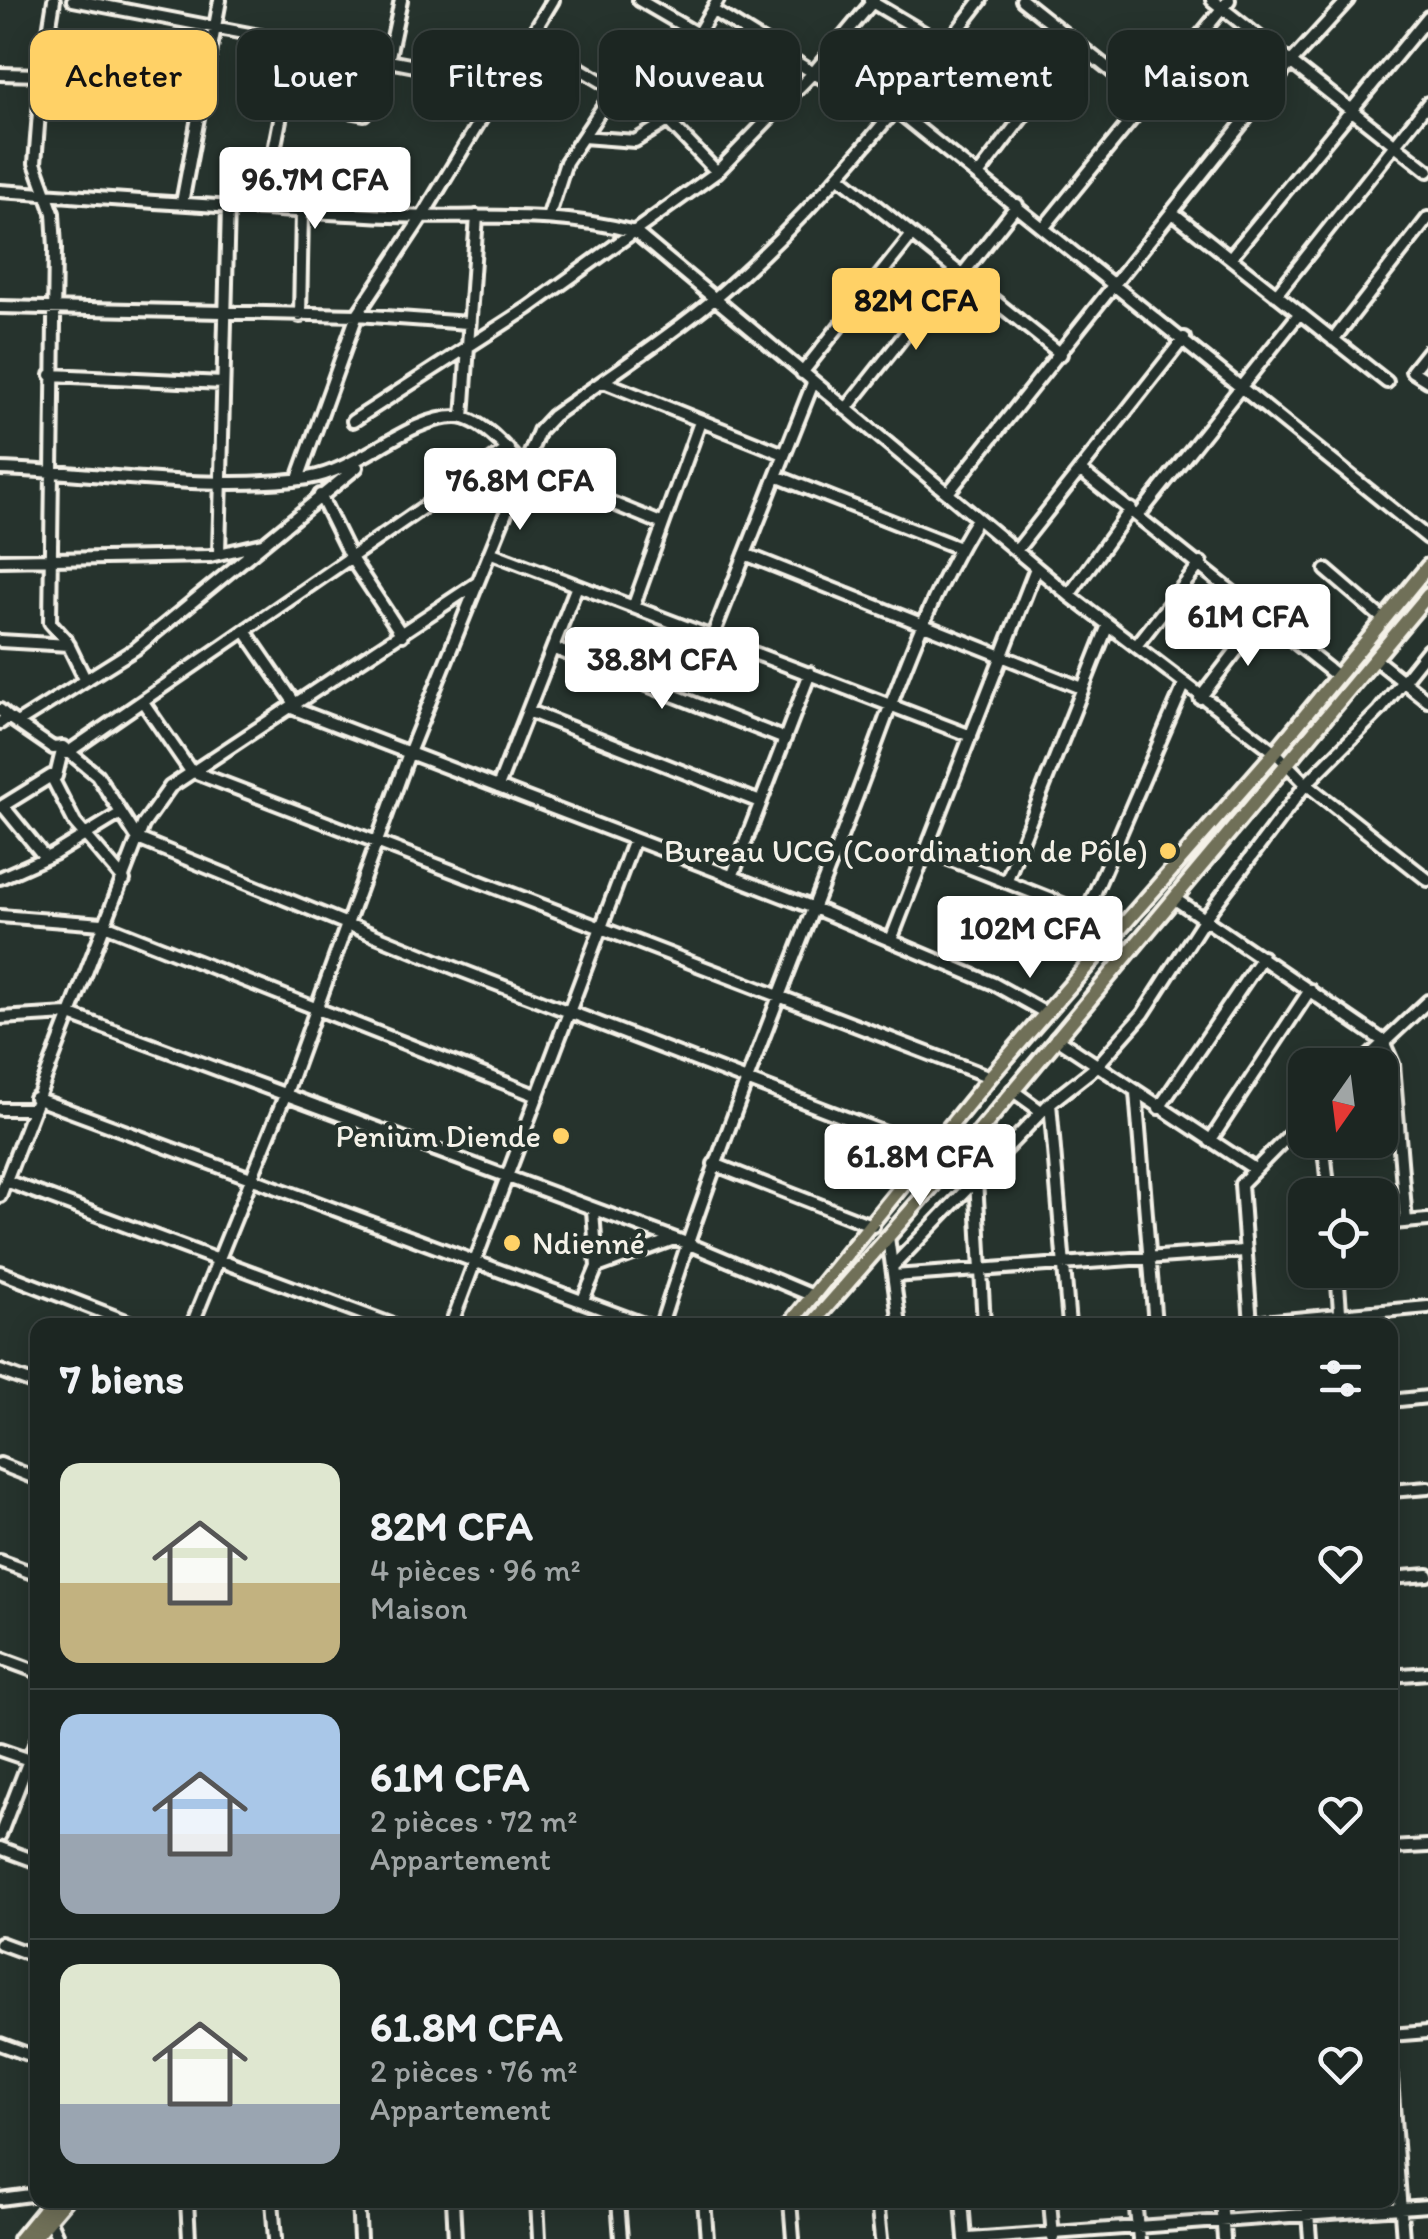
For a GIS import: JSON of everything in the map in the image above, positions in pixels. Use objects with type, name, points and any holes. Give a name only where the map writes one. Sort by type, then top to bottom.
[{"type":"main road","points":[[795,1318],[990,1077],[1118,926],[1275,752],[1428,566]]},
{"type":"main road","points":[[817,1318],[1428,596]]},
{"type":"main road","points":[[20,2239],[45,2208]]},
{"type":"main road","points":[[32,2239],[58,2208]]},
{"type":"street","points":[[49,30],[54,0]]},
{"type":"street","points":[[72,0],[237,33]]},
{"type":"street","points":[[182,203],[220,0]]},
{"type":"street","points":[[393,36],[400,0]]},
{"type":"street","points":[[535,30],[553,0]]},
{"type":"street","points":[[639,0],[691,30]]},
{"type":"street","points":[[958,30],[981,0]]},
{"type":"street","points":[[1022,0],[1059,30]]},
{"type":"street","points":[[1212,0],[1226,4],[1428,170]]},
{"type":"street","points":[[948,493],[1292,62],[1348,0]]},
{"type":"street","points":[[352,421],[468,348],[716,172],[812,73],[872,1],[920,30]]},
{"type":"street","points":[[1206,30],[1226,4]]},
{"type":"street","points":[[700,30],[715,5],[743,30]]},
{"type":"street","points":[[1230,258],[1428,17]]},
{"type":"street","points":[[1088,53],[1108,69]]},
{"type":"street","points":[[800,66],[820,77]]},
{"type":"street","points":[[0,74],[30,74]]},
{"type":"street","points":[[1276,294],[1428,103]]},
{"type":"street","points":[[548,218],[556,184],[599,114]]},
{"type":"street","points":[[38,120],[35,163],[47,194],[55,248],[50,622],[69,645],[86,680]]},
{"type":"street","points":[[262,206],[280,120]]},
{"type":"street","points":[[298,479],[357,314],[481,120]]},
{"type":"street","points":[[195,1318],[286,1093],[409,753],[492,553],[522,466],[540,431],[553,416],[712,300],[840,177],[887,120]]},
{"type":"street","points":[[901,120],[978,174],[1118,284],[1428,538]]},
{"type":"street","points":[[978,174],[1020,120]]},
{"type":"street","points":[[1044,227],[1134,120]]},
{"type":"street","points":[[583,137],[635,141],[668,121],[716,172]]},
{"type":"street","points":[[840,177],[1061,354]]},
{"type":"street","points":[[0,191],[262,206],[302,212],[548,218],[601,223],[635,232],[1069,596],[1275,752],[1306,784],[1428,880]]},
{"type":"street","points":[[846,409],[1017,205]]},
{"type":"street","points":[[218,554],[228,206]]},
{"type":"street","points":[[300,316],[302,212]]},
{"type":"street","points":[[1173,213],[1387,382]]},
{"type":"street","points":[[463,418],[478,216]]},
{"type":"street","points":[[1333,340],[1428,218]]},
{"type":"street","points":[[802,374],[911,236]]},
{"type":"street","points":[[0,307],[300,316],[357,314],[468,323]]},
{"type":"street","points":[[1069,596],[1299,314]]},
{"type":"street","points":[[1016,551],[1184,338]]},
{"type":"street","points":[[1428,351],[1412,372],[1428,381]]},
{"type":"street","points":[[51,376],[223,383]]},
{"type":"street","points":[[604,382],[784,454]]},
{"type":"street","points":[[713,635],[813,382]]},
{"type":"street","points":[[0,469],[218,480],[298,479],[344,468],[432,420],[463,418],[508,449],[522,466],[663,524]]},
{"type":"street","points":[[634,605],[700,422]]},
{"type":"street","points":[[43,855],[1,807],[56,776],[65,750],[143,702],[508,449]]},
{"type":"street","points":[[6,718],[86,680],[135,649],[320,495],[378,452]]},
{"type":"street","points":[[1081,470],[1337,676]]},
{"type":"street","points":[[776,476],[959,548]]},
{"type":"street","points":[[320,495],[350,558],[402,634]]},
{"type":"street","points":[[663,1318],[714,1164],[924,625],[959,548],[977,519]]},
{"type":"street","points":[[0,560],[48,562],[218,554],[264,544]]},
{"type":"street","points":[[492,553],[970,736]]},
{"type":"street","points":[[745,554],[1082,688]]},
{"type":"street","points":[[1136,646],[1201,564]]},
{"type":"street","points":[[891,940],[1036,568]]},
{"type":"street","points":[[1326,570],[1384,618]]},
{"type":"street","points":[[375,1318],[218,1258],[2,1190],[102,924],[124,880],[138,839],[170,788],[478,584]]},
{"type":"street","points":[[498,788],[578,586]]},
{"type":"street","points":[[1200,698],[1264,615]]},
{"type":"street","points":[[1006,882],[1108,626]]},
{"type":"street","points":[[245,632],[294,706],[814,908],[994,984],[1046,1014]]},
{"type":"street","points":[[0,641],[69,645]]},
{"type":"street","points":[[553,648],[785,739]]},
{"type":"street","points":[[894,1271],[976,1178],[1046,1107],[1096,1067],[1143,1014],[1206,918],[1306,784],[1428,650]]},
{"type":"street","points":[[1375,659],[1428,701]]},
{"type":"street","points":[[732,877],[810,673]]},
{"type":"street","points":[[1086,913],[1184,684]]},
{"type":"street","points":[[143,702],[193,772],[990,1077]]},
{"type":"street","points":[[528,711],[760,802]]},
{"type":"street","points":[[6,718],[53,748],[65,750],[98,775],[138,839],[344,924],[932,1152]]},
{"type":"street","points":[[51,776],[75,823],[124,880]]},
{"type":"street","points":[[0,878],[43,855],[54,854],[121,813]]},
{"type":"street","points":[[454,1318],[634,840]]},
{"type":"street","points":[[926,850],[1118,926]]},
{"type":"street","points":[[1175,899],[1383,1041],[1393,1064],[1406,1222]]},
{"type":"street","points":[[0,916],[102,924],[538,1096]]},
{"type":"street","points":[[1159,1108],[1262,957]]},
{"type":"street","points":[[1210,1140],[1310,990]]},
{"type":"street","points":[[1376,1048],[1428,1001]]},
{"type":"street","points":[[0,1018],[68,1014],[689,1244],[813,1296]]},
{"type":"street","points":[[1056,1038],[1253,1168]]},
{"type":"street","points":[[1012,1090],[1046,1107]]},
{"type":"street","points":[[1136,1092],[1154,1318]]},
{"type":"street","points":[[0,1110],[34,1104],[251,1175],[628,1318]]},
{"type":"street","points":[[1046,1107],[1068,1318]]},
{"type":"street","points":[[1250,1318],[1240,1188],[1253,1168],[1288,1135]]},
{"type":"street","points":[[714,1164],[872,1226]]},
{"type":"street","points":[[976,1178],[984,1318]]},
{"type":"street","points":[[582,1300],[597,1267],[593,1210]]},
{"type":"street","points":[[1398,1223],[1428,1220]]},
{"type":"street","points":[[888,1238],[899,1318]]},
{"type":"street","points":[[597,1267],[674,1240]]},
{"type":"street","points":[[894,1271],[981,1271],[1244,1252]]},
{"type":"street","points":[[0,1272],[118,1318]]},
{"type":"street","points":[[1338,1288],[1341,1318]]},
{"type":"street","points":[[1356,1318],[1428,1308]]},
{"type":"street","points":[[0,1371],[30,1382]]},
{"type":"street","points":[[1398,1400],[1428,1397]]},
{"type":"street","points":[[0,1464],[30,1476]]},
{"type":"street","points":[[1398,1490],[1428,1488]]},
{"type":"street","points":[[0,1561],[30,1572]]},
{"type":"street","points":[[1398,1577],[1428,1575]]},
{"type":"street","points":[[0,1658],[30,1669]]},
{"type":"street","points":[[1398,1675],[1428,1673]]},
{"type":"street","points":[[0,1750],[30,1761]]},
{"type":"street","points":[[0,1834],[30,1769]]},
{"type":"street","points":[[1398,1848],[1428,1846]]},
{"type":"street","points":[[0,1848],[30,1859]]},
{"type":"street","points":[[0,1943],[30,1954]]},
{"type":"street","points":[[1398,2034],[1428,2032]]},
{"type":"street","points":[[0,2044],[30,2055]]},
{"type":"street","points":[[1398,2179],[1403,2239]]},
{"type":"street","points":[[0,2199],[30,2195]]},
{"type":"street","points":[[1400,2207],[1428,2206]]},
{"type":"street","points":[[187,2208],[189,2239]]},
{"type":"street","points":[[273,2208],[276,2239]]},
{"type":"street","points":[[358,2208],[360,2239]]},
{"type":"street","points":[[454,2208],[456,2239]]},
{"type":"street","points":[[537,2208],[539,2239]]},
{"type":"street","points":[[619,2208],[621,2239]]},
{"type":"street","points":[[705,2208],[707,2239]]},
{"type":"street","points":[[791,2208],[793,2239]]},
{"type":"street","points":[[878,2208],[880,2239]]},
{"type":"street","points":[[963,2208],[967,2239],[1138,2233],[1385,2208]]},
{"type":"street","points":[[1051,2208],[1053,2236]]},
{"type":"street","points":[[1136,2208],[1138,2233]]},
{"type":"street","points":[[1221,2208],[1224,2239]]},
{"type":"street","points":[[1308,2208],[1310,2239]]},
{"type":"street","points":[[49,2219],[58,2239]]},
{"type":"place","name":"Bureau UCG (Coordination de Pôle)","points":[[1168,851]]},
{"type":"place","name":"Penium Diende","points":[[561,1136]]},
{"type":"place","name":"Ndienné","points":[[512,1243]]}]
